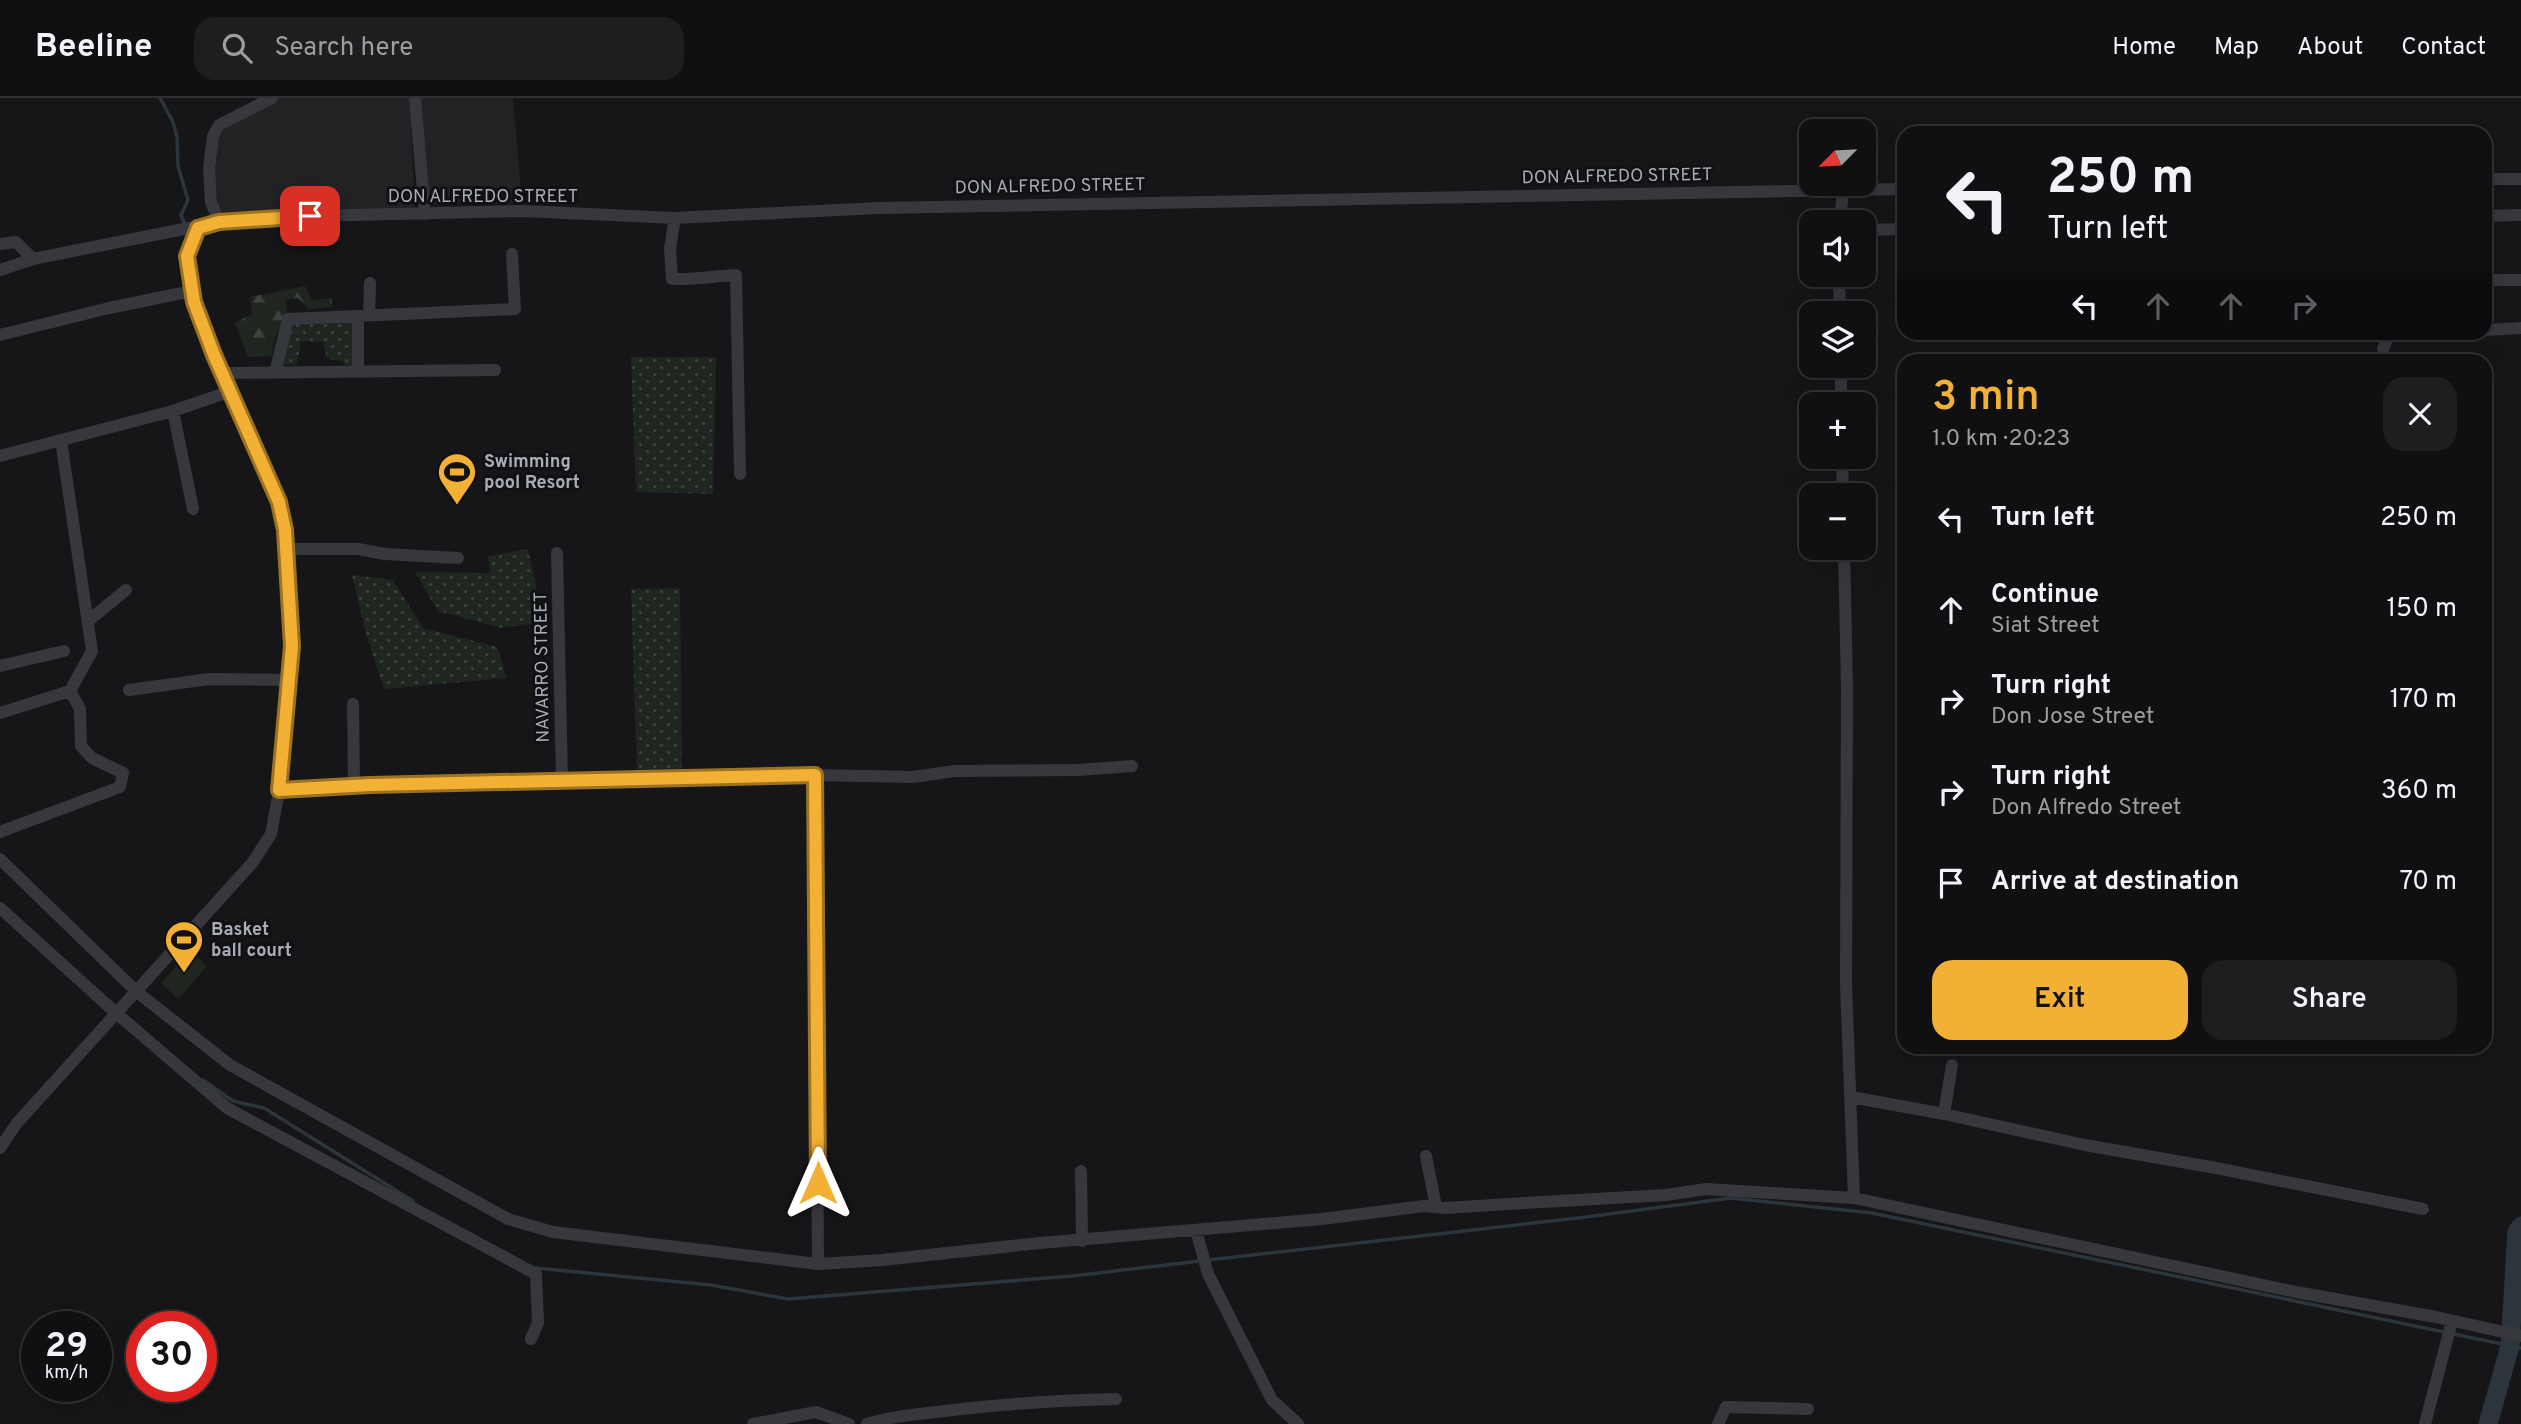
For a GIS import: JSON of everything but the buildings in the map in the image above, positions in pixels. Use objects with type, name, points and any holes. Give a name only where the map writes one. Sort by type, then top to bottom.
[{"type":"street","points":[[219,222],[211,202],[209,168],[213,136],[219,125],[272,98]]},
{"type":"street","points":[[415,98],[425,214]]},
{"type":"street","points":[[2492,179],[2521,179]]},
{"type":"street","name":"DON ALFREDO STREET","points":[[1876,189],[1897,189]]},
{"type":"street","name":"DON ALFREDO STREET","points":[[0,270],[33,260],[219,222],[310,216],[523,211],[675,218],[878,208],[1799,191]]},
{"type":"street","points":[[2492,216],[2521,215]]},
{"type":"street","points":[[675,218],[670,248],[671,279],[693,280],[736,275],[740,474]]},
{"type":"street","points":[[0,1148],[17,1123],[253,862],[271,834],[279,790],[292,646],[286,549],[279,502],[194,302],[187,256],[198,228]]},
{"type":"street","points":[[1876,230],[1897,229]]},
{"type":"street","points":[[0,244],[16,242],[33,260]]},
{"type":"street","points":[[275,373],[288,319],[514,309],[512,254]]},
{"type":"street","points":[[2492,280],[2521,280]]},
{"type":"street","points":[[358,372],[370,283]]},
{"type":"street","points":[[0,335],[192,290]]},
{"type":"street","points":[[2492,330],[2521,328]]},
{"type":"street","points":[[2383,349],[2387,340]]},
{"type":"street","points":[[223,373],[495,370]]},
{"type":"street","points":[[0,456],[173,411],[231,391]]},
{"type":"street","points":[[173,411],[193,509]]},
{"type":"street","points":[[0,713],[70,691],[92,651],[61,440]]},
{"type":"street","points":[[286,549],[358,549],[385,554],[458,558]]},
{"type":"street","name":"NAVARRO STREET","points":[[557,552],[562,780]]},
{"type":"street","points":[[1844,560],[1847,688],[1846,984],[1854,1198]]},
{"type":"street","points":[[88,621],[126,590]]},
{"type":"street","points":[[0,666],[64,651]]},
{"type":"street","points":[[129,691],[209,679],[289,680]]},
{"type":"street","points":[[0,832],[120,787],[123,773],[92,758],[81,747],[80,709],[70,691]]},
{"type":"street","points":[[353,704],[354,786]]},
{"type":"street","points":[[279,790],[562,780],[815,775],[913,777],[955,772],[1078,770],[1132,766]]},
{"type":"street","points":[[815,775],[818,1264]]},
{"type":"street","points":[[0,859],[136,993],[229,1065],[508,1219],[552,1232],[818,1264],[1040,1243],[1197,1234],[1424,1206],[1653,1196],[1706,1189],[1854,1198],[2296,1292],[2450,1329],[2521,1336]]},
{"type":"street","points":[[0,908],[228,1108],[537,1274],[538,1323],[531,1339]]},
{"type":"street","points":[[1944,1114],[1952,1065]]},
{"type":"street","points":[[1851,1097],[1944,1114],[2084,1145],[2423,1209]]},
{"type":"street","points":[[1426,1156],[1436,1207]]},
{"type":"street","points":[[1081,1171],[1082,1241]]},
{"type":"street","points":[[1197,1234],[1208,1274],[1272,1400],[1298,1424]]},
{"type":"street","points":[[2425,1424],[2450,1329]]},
{"type":"street","points":[[867,1424],[887,1418],[1005,1405],[1116,1399]]},
{"type":"street","points":[[1718,1424],[1726,1407],[1808,1409]]},
{"type":"street","points":[[753,1424],[816,1412],[849,1424]]},
{"type":"shaded area","points":[[277,98],[410,98],[415,209],[219,216],[214,174],[215,145],[220,134],[230,124]]},
{"type":"shaded area","points":[[418,98],[513,98],[522,203],[423,205]]},
{"type":"green space","points":[[305,286],[312,300],[332,298],[332,307],[309,309],[298,298],[285,300],[287,310],[274,340],[272,356],[248,357],[235,323],[252,314],[250,297]]},
{"type":"green space","points":[[292,321],[354,321],[355,365],[327,359],[323,342],[301,341],[297,365],[280,365]]},
{"type":"green space","points":[[631,357],[716,357],[713,494],[636,492]]},
{"type":"green space","points":[[528,549],[544,622],[501,628],[438,611],[415,572],[490,573],[488,556]]},
{"type":"green space","points":[[352,575],[393,580],[423,628],[497,647],[507,678],[384,689],[367,637]]},
{"type":"green space","points":[[680,588],[682,772],[637,773],[631,589]]},
{"type":"green space","name":"Basket ball court","points":[[190,950],[207,966],[178,999],[161,983]]},
{"type":"waterway","points":[[160,98],[173,122],[177,137],[178,166],[188,200],[181,215],[185,225]]},
{"type":"waterway","points":[[203,1080],[233,1101],[264,1108],[413,1201]]},
{"type":"waterway","points":[[1208,1260],[1731,1198],[1872,1213],[2521,1348]]},
{"type":"waterway","points":[[2488,1424],[2510,1346],[2517,1232],[2521,1226]]},
{"type":"waterway","points":[[536,1268],[711,1285],[788,1299],[1072,1276],[1200,1261]]},
{"type":"place","name":"Swimming pool Resort","points":[[457,506]]},
{"type":"place","name":"Basket ball court","points":[[184,974]]},
{"type":"route","points":[[310,216],[219,222],[198,228],[187,256],[194,302],[214,355],[279,502],[285,530],[292,646],[279,790],[370,785],[815,775],[818,1183]]}]
